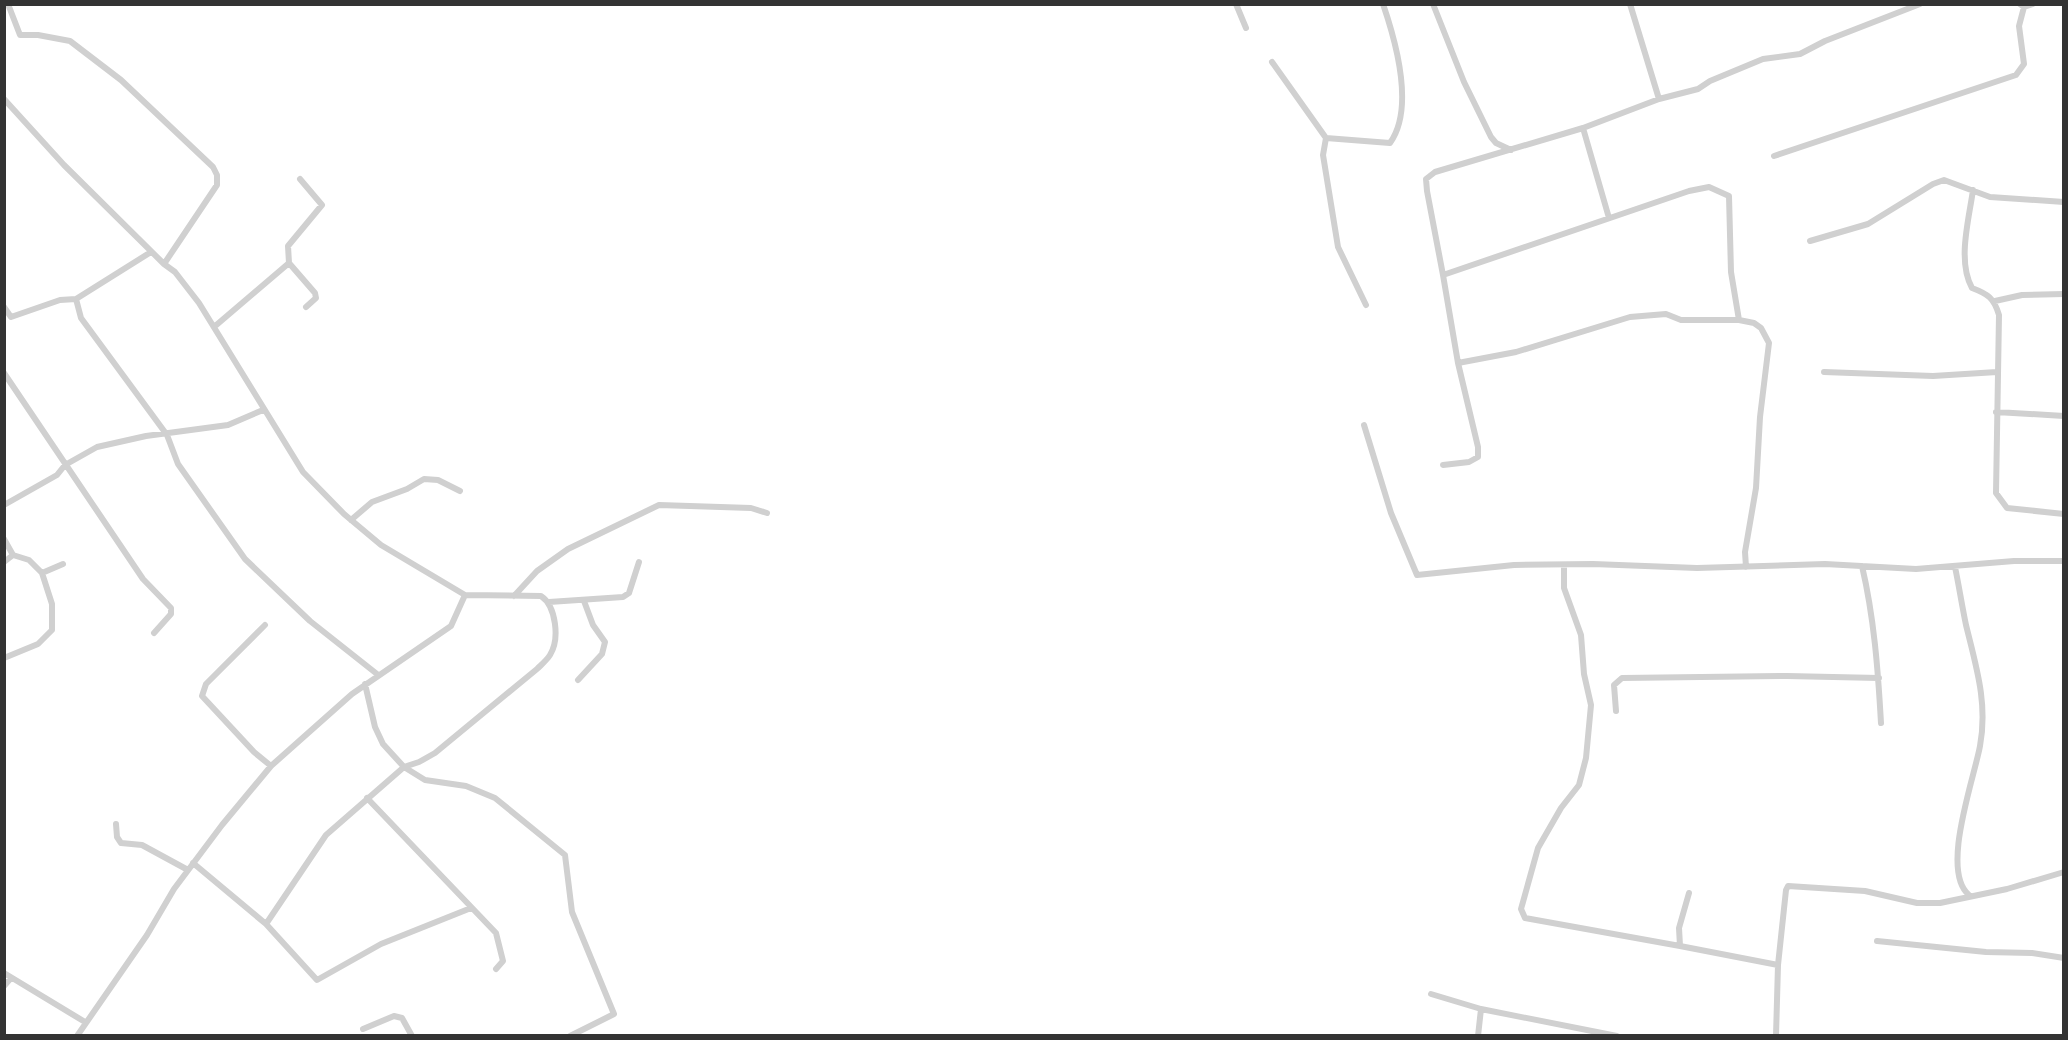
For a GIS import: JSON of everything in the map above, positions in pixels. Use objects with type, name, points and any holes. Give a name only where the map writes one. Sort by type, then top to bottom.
[{"type":"street","points":[[8,4],[20,35],[38,35],[70,41],[121,80],[213,167],[217,175],[217,185],[164,264]]},
{"type":"street","points":[[1236,4],[1245,28]]},
{"type":"street","points":[[1326,138],[1378,144],[1392,141],[1403,100],[1403,89],[1391,28],[1383,4]]},
{"type":"street","points":[[1433,4],[1464,82],[1491,137],[1496,143],[1511,150]]},
{"type":"street","points":[[1630,4],[1659,99]]},
{"type":"street","points":[[1443,465],[1469,462],[1478,457],[1478,447],[1458,363],[1426,179],[1435,172],[1583,128],[1659,99],[1698,89],[1710,81],[1763,59],[1800,54],[1825,41],[1920,4]]},
{"type":"street","points":[[1774,156],[2016,75],[2024,64],[2019,26],[2022,6],[2033,4]]},
{"type":"street","points":[[1272,62],[1326,138],[1323,155],[1338,248],[1366,305]]},
{"type":"street","points":[[4,99],[64,165],[151,252],[175,272],[214,327],[303,472],[351,520],[381,545],[465,595],[541,596],[549,602],[623,597],[629,593],[639,562]]},
{"type":"street","points":[[1583,128],[1609,218]]},
{"type":"street","points":[[300,179],[322,205],[288,246],[289,263],[315,293],[316,298],[306,307]]},
{"type":"street","points":[[1810,241],[1868,224],[1933,184],[1944,180],[1990,197],[2064,202]]},
{"type":"street","points":[[1443,275],[1689,191],[1709,187],[1729,196],[1731,272],[1739,320]]},
{"type":"street","points":[[1973,190],[1966,265],[1967,279],[1972,288],[1986,293],[1995,300],[1999,315],[1996,494],[2007,508],[2064,514]]},
{"type":"street","points":[[4,307],[8,319],[60,300],[76,299],[151,252]]},
{"type":"street","points":[[214,327],[289,263]]},
{"type":"street","points":[[1995,300],[2022,295],[2064,294]]},
{"type":"street","points":[[76,299],[81,318],[167,435],[178,464],[245,559],[310,621],[377,674]]},
{"type":"street","points":[[1458,363],[1515,352],[1630,317],[1666,314],[1681,320],[1739,320],[1754,323],[1761,328],[1769,343],[1760,417],[1756,488],[1745,552],[1746,567]]},
{"type":"street","points":[[5,372],[143,579],[171,608],[171,614],[154,633]]},
{"type":"street","points":[[1824,372],[1933,376],[1997,372]]},
{"type":"street","points":[[4,505],[57,476],[65,465],[97,447],[146,436],[167,435],[228,425],[263,410]]},
{"type":"street","points":[[1996,412],[2064,416]]},
{"type":"street","points":[[1364,425],[1391,513],[1417,575],[1504,566],[1955,567],[2014,561],[2064,561]]},
{"type":"street","points":[[351,520],[372,502],[407,489],[424,478],[438,480],[460,491]]},
{"type":"street","points":[[514,596],[537,571],[568,549],[659,506],[751,508],[767,513]]},
{"type":"street","points":[[4,539],[13,555],[29,560],[42,573],[52,604],[52,630],[38,644],[4,658]]},
{"type":"street","points":[[4,562],[13,555]]},
{"type":"street","points":[[42,573],[63,564]]},
{"type":"street","points":[[1564,565],[1564,588],[1581,635],[1584,674],[1592,705],[1586,758],[1579,785],[1561,808],[1538,848],[1521,909],[1525,918],[1778,965]]},
{"type":"street","points":[[1862,566],[1879,678],[1881,723]]},
{"type":"street","points":[[1955,567],[1983,695],[1980,749],[1971,777],[1957,858],[1961,884],[1969,895]]},
{"type":"street","points":[[77,1035],[193,863],[271,766],[322,718],[377,674],[452,626],[465,595]]},
{"type":"street","points":[[578,680],[602,654],[605,642],[593,625],[584,601]]},
{"type":"street","points":[[266,924],[326,835],[404,767],[435,753],[537,669],[550,655],[556,640],[549,602]]},
{"type":"street","points":[[265,625],[206,684],[202,696],[254,752],[271,766]]},
{"type":"street","points":[[1616,711],[1614,685],[1622,678],[1787,675],[1879,678]]},
{"type":"street","points":[[365,684],[375,728],[383,744],[404,767],[425,780],[466,786],[495,798],[565,855],[572,912],[614,1014],[570,1035]]},
{"type":"street","points":[[367,798],[496,933],[503,962],[496,969]]},
{"type":"street","points":[[116,824],[117,837],[121,843],[142,844],[188,870]]},
{"type":"street","points":[[193,863],[266,924],[317,980],[381,944],[471,908]]},
{"type":"street","points":[[1776,1035],[1778,965],[1788,886],[1865,891],[1917,903],[1940,903],[1969,895],[2007,889],[2064,872]]},
{"type":"street","points":[[1680,946],[1679,928],[1689,893]]},
{"type":"street","points":[[1877,941],[1986,952],[2032,953],[2064,958]]},
{"type":"street","points":[[4,973],[85,1022]]},
{"type":"street","points":[[4,986],[11,978]]},
{"type":"street","points":[[1431,994],[1481,1009],[1576,1032],[1617,1035]]},
{"type":"street","points":[[1478,1035],[1481,1009]]},
{"type":"street","points":[[363,1029],[394,1016],[402,1018],[412,1035]]}]
